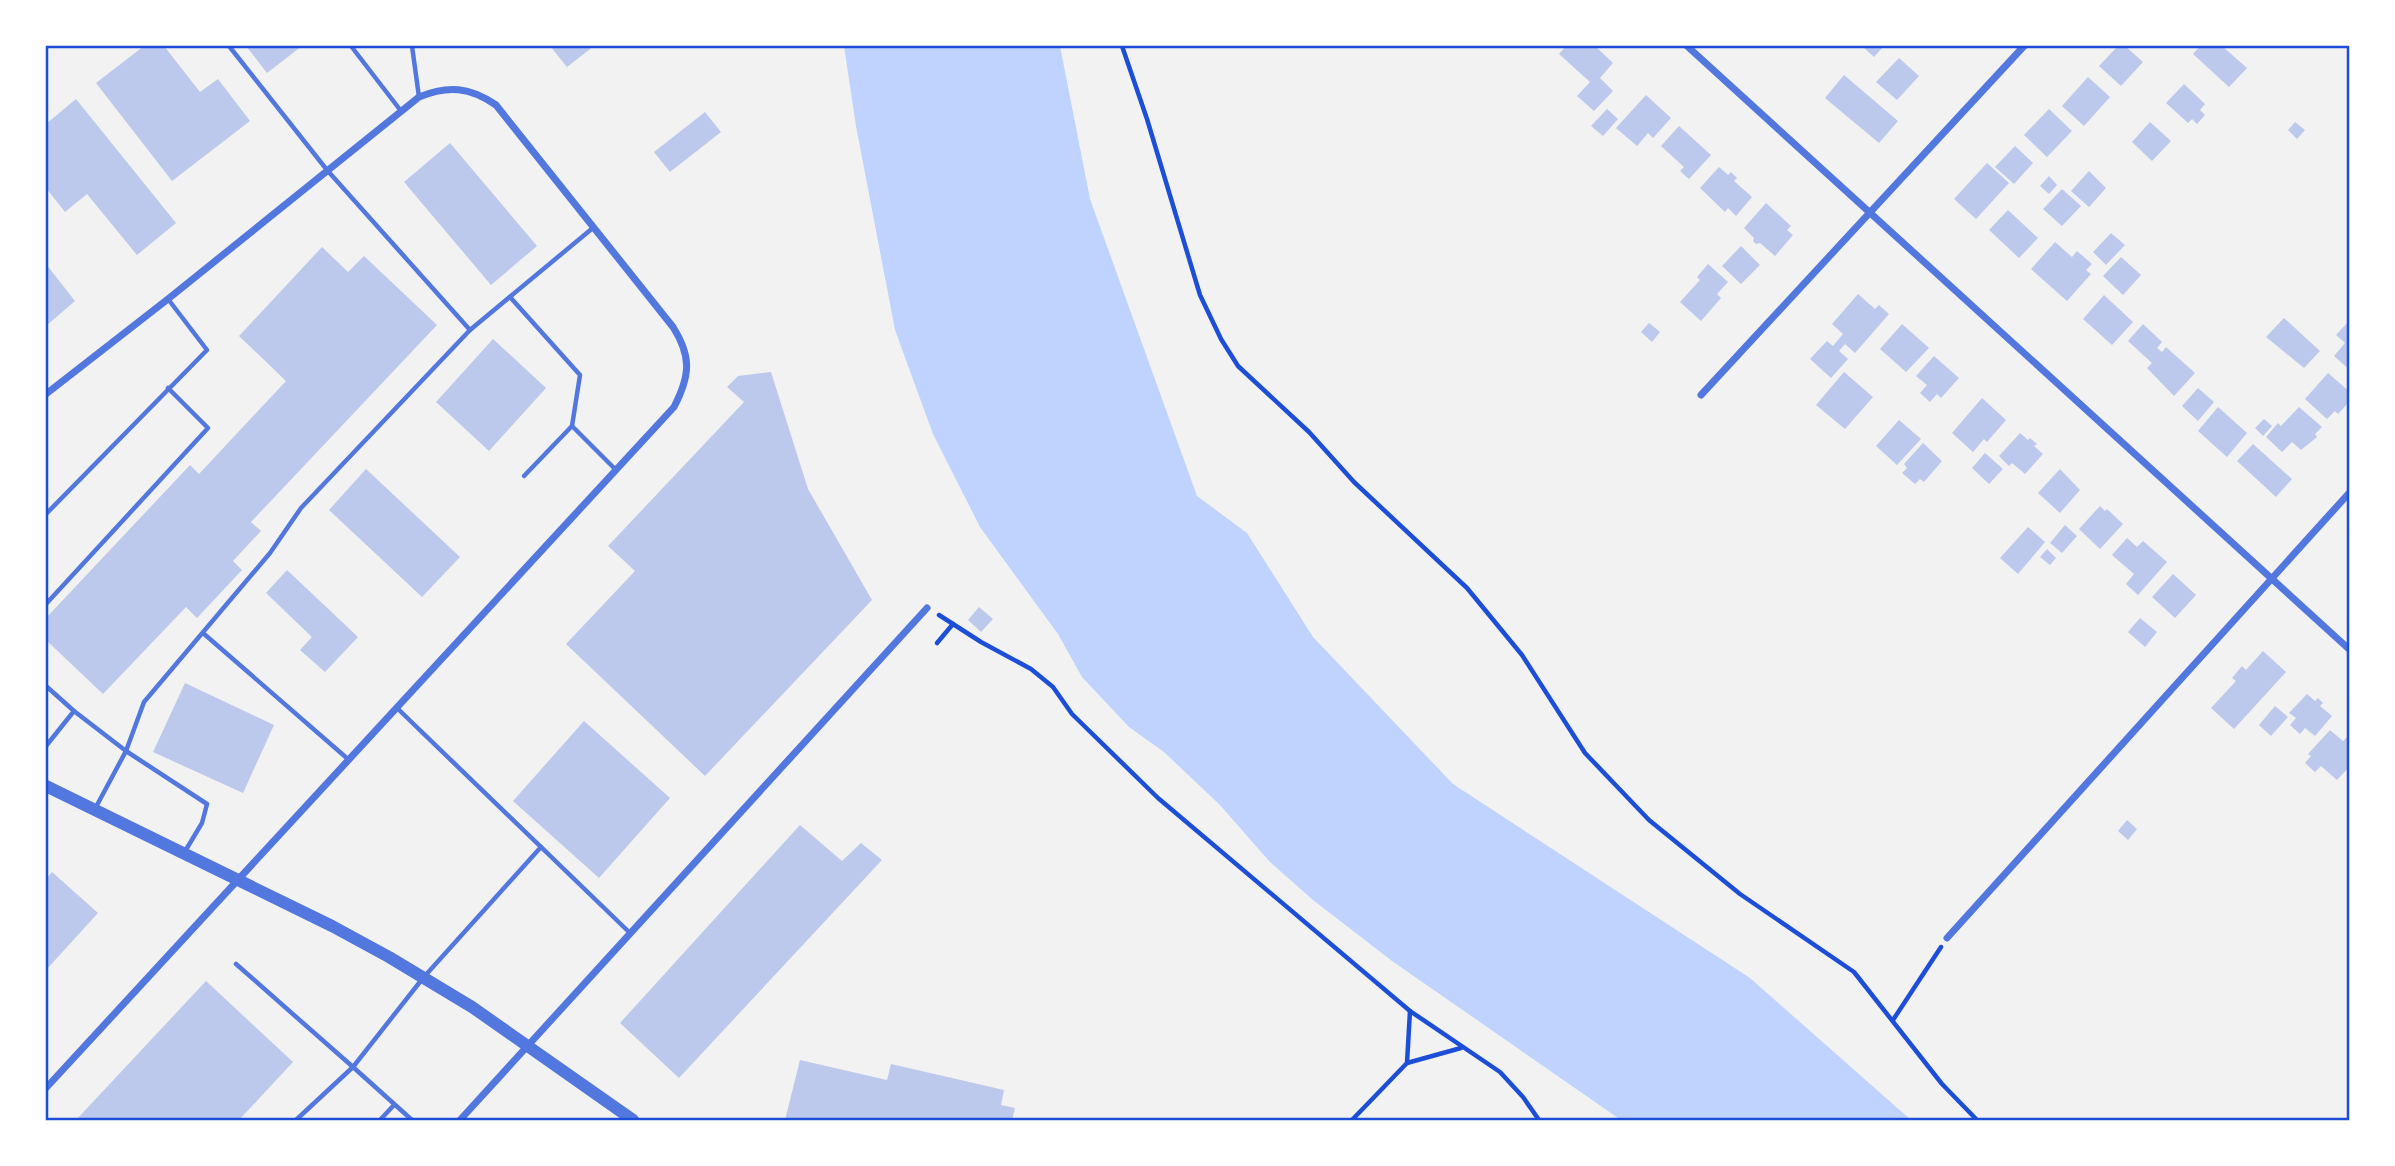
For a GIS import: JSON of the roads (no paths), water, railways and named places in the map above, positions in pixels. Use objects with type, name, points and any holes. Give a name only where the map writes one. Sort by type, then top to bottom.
[{"type":"street","points":[[1687,46],[2350,650]]},
{"type":"street","points":[[1701,396],[2024,46]]},
{"type":"street","points":[[46,394],[419,97],[445,88],[482,95],[496,105],[677,334],[687,357],[684,388],[674,407],[46,1088]]},
{"type":"street","points":[[1947,938],[2350,492]]},
{"type":"street","points":[[460,1121],[927,608]]},
{"type":"street","points":[[46,786],[332,926],[472,1007],[633,1121]]},
{"type":"lane","points":[[229,46],[327,170],[470,330]]},
{"type":"lane","points":[[351,46],[401,111]]},
{"type":"lane","points":[[412,46],[419,97]]},
{"type":"lane","points":[[94,810],[126,751],[144,702],[270,553],[301,508],[470,330],[594,227]]},
{"type":"lane","points":[[510,297],[580,375],[572,426],[524,476]]},
{"type":"lane","points":[[46,514],[207,350],[168,299]]},
{"type":"lane","points":[[46,604],[208,428],[168,388]]},
{"type":"lane","points":[[572,426],[616,470]]},
{"type":"lane","points":[[203,633],[349,760]]},
{"type":"lane","points":[[46,686],[126,751],[207,804],[202,823],[184,854]]},
{"type":"lane","points":[[397,708],[631,934]]},
{"type":"lane","points":[[46,746],[74,711]]},
{"type":"lane","points":[[296,1121],[352,1068],[423,978],[541,848]]},
{"type":"lane","points":[[236,964],[412,1121]]},
{"type":"lane","points":[[380,1121],[394,1105]]},
{"type":"water","points":[[844,46],[1060,46],[1090,199],[1197,496],[1247,533],[1313,637],[1453,784],[1750,978],[1911,1120],[1621,1120],[1392,961],[1313,900],[1269,861],[1220,805],[1164,752],[1129,727],[1082,677],[1058,634],[980,527],[933,434],[895,330],[856,126]]}]
